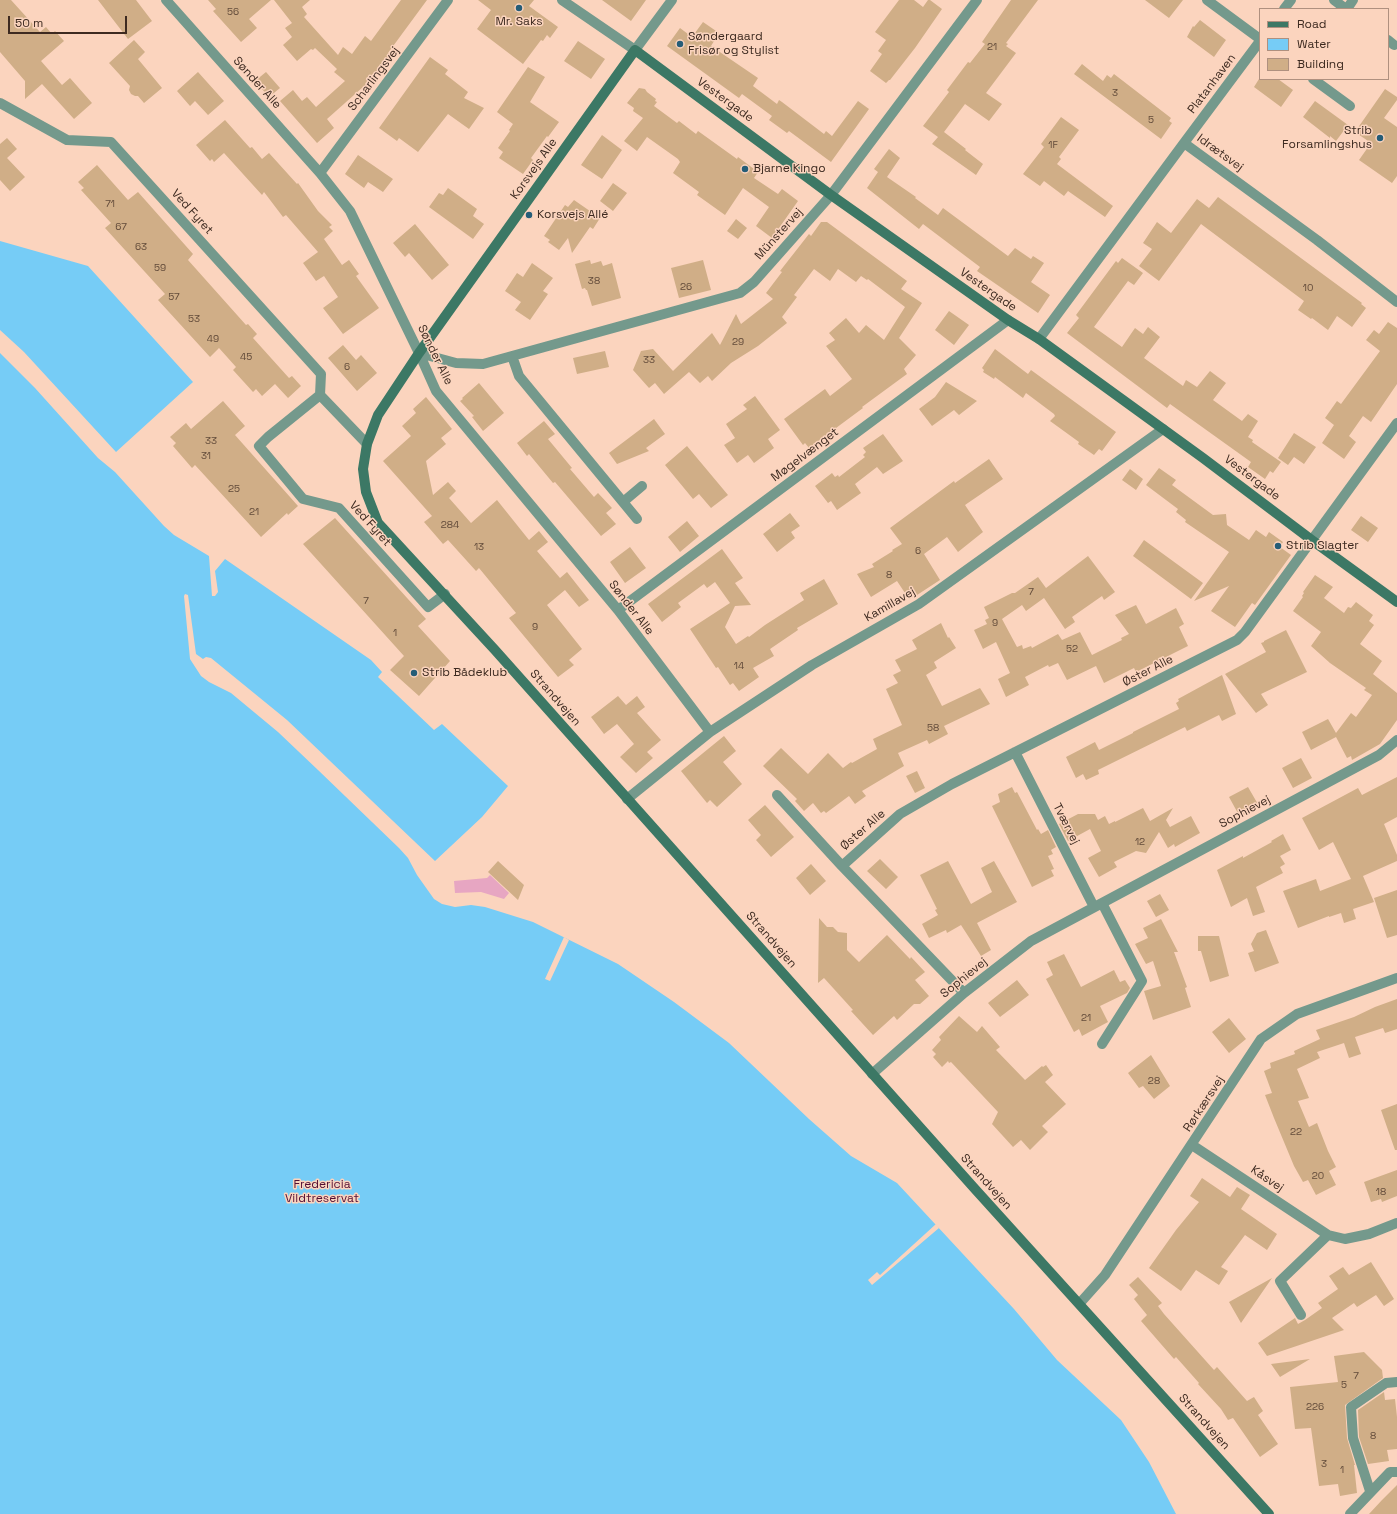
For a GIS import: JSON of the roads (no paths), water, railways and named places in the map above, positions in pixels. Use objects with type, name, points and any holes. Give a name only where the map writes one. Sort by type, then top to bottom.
[{"type":"street","name":"Sønder Alle","points":[[166,0],[320,173],[350,210],[436,391],[618,610],[710,732]]},
{"type":"street","name":"Scharlingsvej","points":[[320,173],[448,0]]},
{"type":"street","name":"Vestergade","points":[[562,0],[635,50],[831,195],[1008,320],[1038,339],[1163,429],[1397,602]]},
{"type":"street","name":"Korsvejs Alle","points":[[419,353],[672,0]]},
{"type":"street","name":"Münstervej","points":[[419,353],[456,363],[483,364],[740,293],[754,282],[831,195],[977,0]]},
{"type":"street","name":"Platanhaven","points":[[1207,0],[1259,39]]},
{"type":"street","points":[[1285,8],[1291,0]]},
{"type":"street","points":[[1334,0],[1345,8]]},
{"type":"street","points":[[1347,8],[1353,0]]},
{"type":"street","name":"Platanhaven","points":[[1184,143],[1259,41]]},
{"type":"street","points":[[1315,80],[1350,106]]},
{"type":"street","name":"Ved Fyret","points":[[0,103],[67,140],[111,142],[321,374],[320,395],[259,446],[303,498],[339,508],[428,607],[445,594]]},
{"type":"street","name":"Idrætsvej","points":[[1038,339],[1184,143],[1317,240],[1397,302]]},
{"type":"street","name":"Møgelvænget","points":[[618,610],[1008,320]]},
{"type":"street","name":"Strandvejen","points":[[419,353],[378,415],[367,444],[363,469],[366,492],[378,523],[445,594],[872,1074],[1269,1514]]},
{"type":"street","points":[[512,356],[519,376],[637,519]]},
{"type":"street","points":[[320,395],[367,444]]},
{"type":"street","name":"Øster Alle","points":[[842,866],[900,814],[952,784],[1237,640],[1245,632],[1313,541],[1397,423]]},
{"type":"street","name":"Kamillavej","points":[[627,799],[710,732],[812,665],[919,604],[1163,429]]},
{"type":"street","points":[[623,502],[642,486]]},
{"type":"street","name":"Sophievej","points":[[872,1074],[964,993],[1031,941],[1379,755],[1397,740]]},
{"type":"street","name":"Tværvej","points":[[1015,752],[1098,905]]},
{"type":"street","name":"Øster Alle","points":[[777,795],[842,866],[964,993]]},
{"type":"street","points":[[1098,905],[1142,981],[1102,1044]]},
{"type":"street","name":"Rørkærsvej","points":[[1080,1303],[1105,1275],[1261,1039],[1297,1014],[1397,978]]},
{"type":"street","name":"Kåsvej","points":[[1192,1145],[1328,1235],[1345,1239],[1369,1234],[1397,1223]]},
{"type":"street","points":[[1301,1315],[1280,1281],[1328,1235]]},
{"type":"street","points":[[1370,1491],[1353,1438],[1351,1407],[1386,1383],[1397,1382]]},
{"type":"street","points":[[1350,1514],[1370,1491],[1390,1472],[1397,1472]]},
{"type":"water","points":[[0,241],[88,266],[193,382],[116,452],[24,352],[0,330]]},
{"type":"water","name":"Fredericia Vildtreservat","points":[[0,353],[35,388],[98,458],[115,472],[164,526],[174,535],[209,556],[212,596],[215,596],[218,592],[215,571],[225,559],[371,660],[382,672],[378,677],[434,730],[442,724],[508,786],[482,817],[435,861],[287,720],[211,658],[206,657],[203,659],[196,654],[188,595],[185,594],[190,659],[201,676],[209,682],[231,693],[278,732],[318,770],[408,858],[417,875],[434,899],[442,904],[455,907],[471,905],[485,907],[533,922],[618,964],[674,1002],[729,1043],[809,1119],[851,1156],[897,1183],[1014,1309],[1057,1360],[1121,1420],[1149,1462],[1176,1514],[0,1514]]},
{"type":"place","name":"Mr. Saks","points":[[519,8]]},
{"type":"place","name":"Søndergaard Frisør og Stylist","points":[[680,44]]},
{"type":"place","name":"Strib Forsamlingshus","points":[[1380,138]]},
{"type":"place","name":"Bjarne Kingo","points":[[745,169]]},
{"type":"place","name":"Korsvejs Allé","points":[[529,215]]},
{"type":"place","name":"Strib Slagter","points":[[1278,546]]},
{"type":"place","name":"Strib Bådeklub","points":[[414,673]]}]
